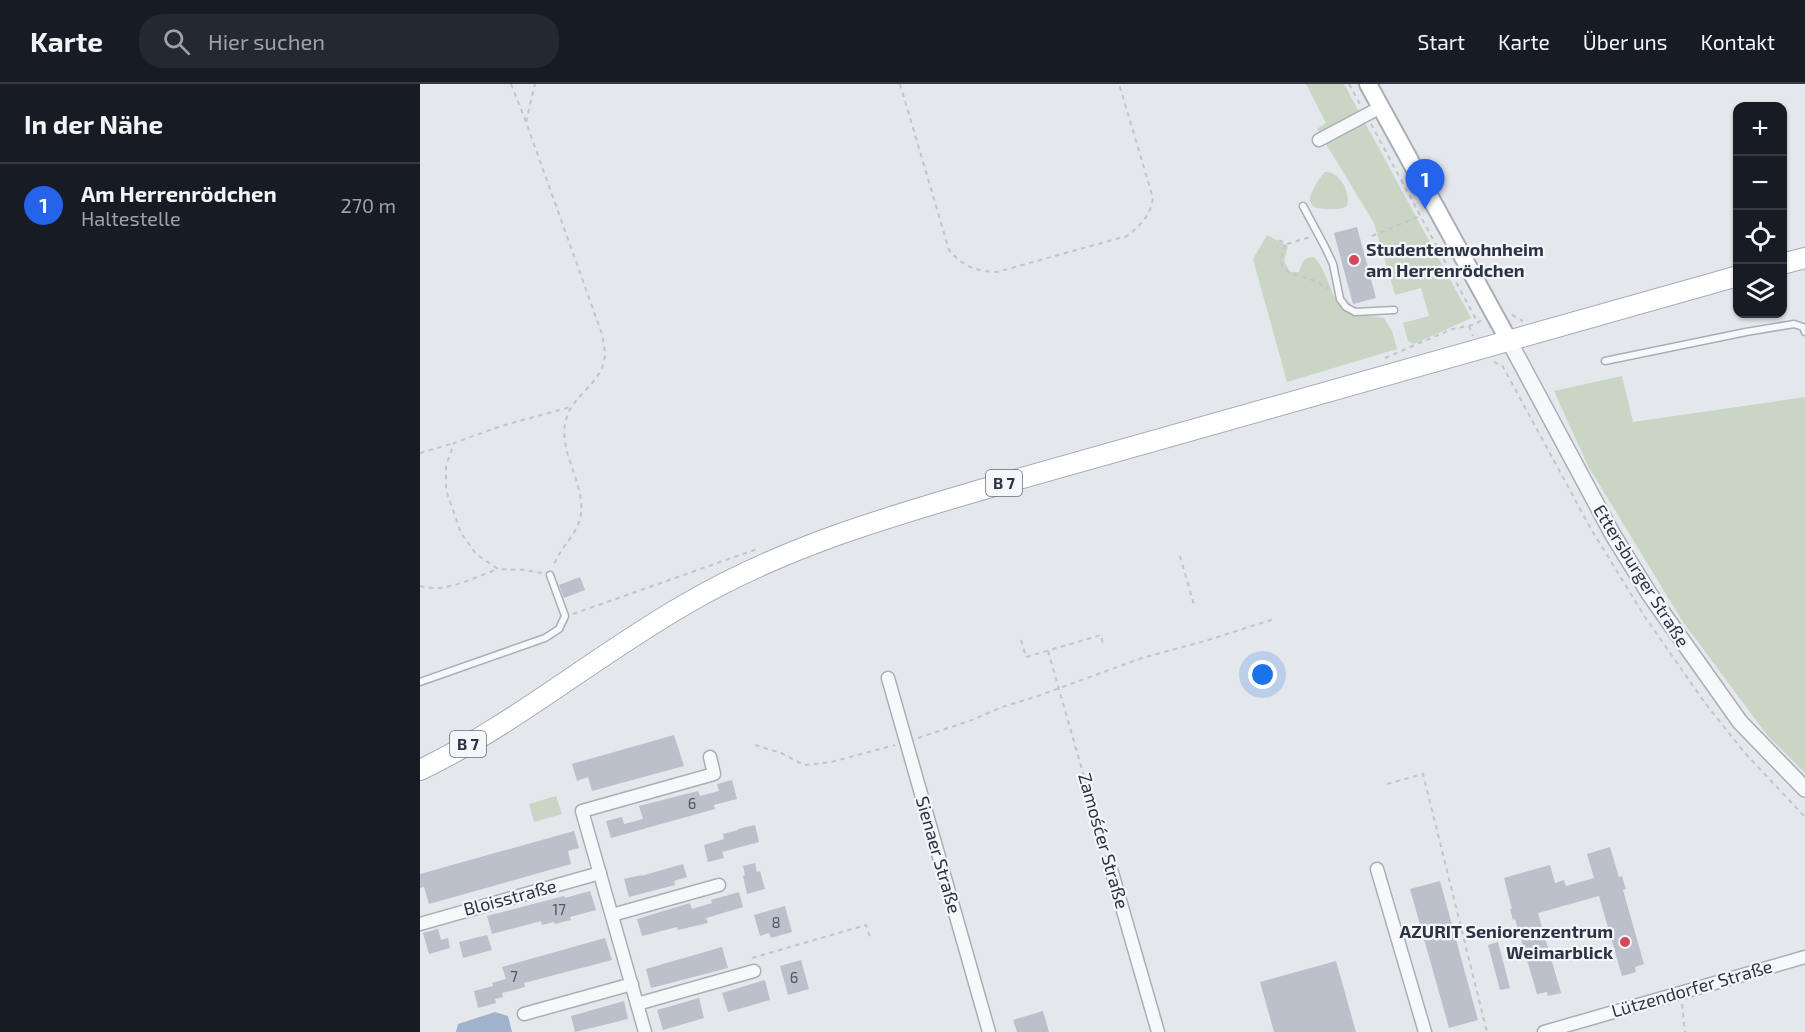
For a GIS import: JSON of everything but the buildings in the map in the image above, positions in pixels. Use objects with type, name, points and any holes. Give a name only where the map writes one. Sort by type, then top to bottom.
[{"type":"main road","points":[[1368,84],[1373,111],[1509,341]]},
{"type":"main road","points":[[1787,263],[1805,258]]},
{"type":"main road","name":"B 7","points":[[420,770],[490,730],[687,603],[727,582],[806,547],[899,514],[1008,482],[1733,277]]},
{"type":"street","points":[[1319,140],[1373,111]]},
{"type":"street","name":"Ettersburger Straße","points":[[1509,341],[1613,535],[1650,595],[1740,722],[1805,789]]},
{"type":"street","name":"Sienaer Straße","points":[[888,678],[989,1032]]},
{"type":"street","points":[[645,1032],[582,811],[714,774],[710,758]]},
{"type":"street","name":"Zamośćer Straße","points":[[1109,862],[1158,1032]]},
{"type":"street","points":[[1377,869],[1425,1032]]},
{"type":"street","name":"Bloisstraße","points":[[420,924],[600,873]]},
{"type":"street","points":[[612,915],[719,885]]},
{"type":"street","name":"Lützendorfer Straße","points":[[1544,1032],[1805,957]]},
{"type":"street","points":[[637,1004],[754,971]]},
{"type":"street","points":[[524,1014],[632,984]]},
{"type":"lane","points":[[1303,206],[1333,264],[1340,299],[1346,307],[1355,312],[1394,310]]},
{"type":"lane","points":[[1605,361],[1794,324],[1803,327],[1805,332]]},
{"type":"lane","points":[[420,682],[545,638],[559,629],[565,616],[550,575]]},
{"type":"path","points":[[420,586],[429,589],[453,584],[498,569],[525,570],[550,575],[556,557],[573,535],[580,518],[580,500],[564,436],[565,421],[570,406],[593,383],[601,370],[605,355],[603,337],[511,84]]},
{"type":"path","points":[[526,122],[535,84]]},
{"type":"path","points":[[900,84],[949,250],[960,262],[978,271],[997,272],[1126,236],[1140,226],[1151,210],[1153,198],[1119,84]]},
{"type":"path","points":[[1349,84],[1373,111],[1420,216],[1478,323]]},
{"type":"path","points":[[1372,236],[1420,216]]},
{"type":"path","points":[[1279,240],[1286,244],[1319,235]]},
{"type":"path","points":[[1286,244],[1281,261],[1284,269],[1289,274],[1316,281],[1340,299]]},
{"type":"path","points":[[1469,326],[1507,311],[1522,321],[1532,321]]},
{"type":"path","points":[[1405,346],[1407,350]]},
{"type":"path","points":[[1493,361],[1502,365],[1507,374]]},
{"type":"path","points":[[420,453],[570,406]]},
{"type":"path","points":[[454,443],[446,466],[446,490],[461,533],[476,555],[498,569]]},
{"type":"path","points":[[1180,556],[1194,605]]},
{"type":"path","points":[[754,745],[782,753],[804,765],[831,762],[884,749],[1142,658],[1274,619]]},
{"type":"path","points":[[1022,640],[1026,657],[1101,635],[1103,644]]},
{"type":"path","name":"Zamośćer Straße","points":[[1048,651],[1109,862]]},
{"type":"path","points":[[1388,784],[1423,774],[1486,1032]]},
{"type":"path","points":[[754,971],[750,959],[866,926],[871,940]]},
{"type":"path","points":[[1681,992],[1685,1032]]},
{"type":"green space","points":[[1306,84],[1344,84],[1471,318],[1414,344],[1408,341],[1403,323],[1429,316],[1421,288],[1395,295],[1374,223],[1317,129],[1326,123]]},
{"type":"green space","points":[[1325,172],[1340,179],[1346,189],[1347,206],[1338,209],[1321,209],[1311,203],[1311,194]]},
{"type":"green space","points":[[1267,235],[1288,246],[1284,261],[1290,272],[1299,272],[1305,259],[1314,257],[1339,304],[1345,310],[1356,315],[1384,318],[1392,331],[1397,349],[1287,382],[1253,259]]},
{"type":"green space","points":[[1622,376],[1633,422],[1805,397],[1805,773],[1767,735],[1683,622],[1588,466],[1554,391]]},
{"type":"green space","points":[[556,796],[562,814],[534,822],[529,804]]},
{"type":"water","points":[[495,1012],[508,1016],[512,1032],[456,1032],[458,1024]]},
{"type":"place","name":"Am Herrenrödchen","points":[[1425,209]]},
{"type":"place","name":"Studentenwohnheim am Herrenrödchen","points":[[1354,260]]},
{"type":"place","name":"AZURIT Seniorenzentrum Weimarblick","points":[[1625,942]]}]
